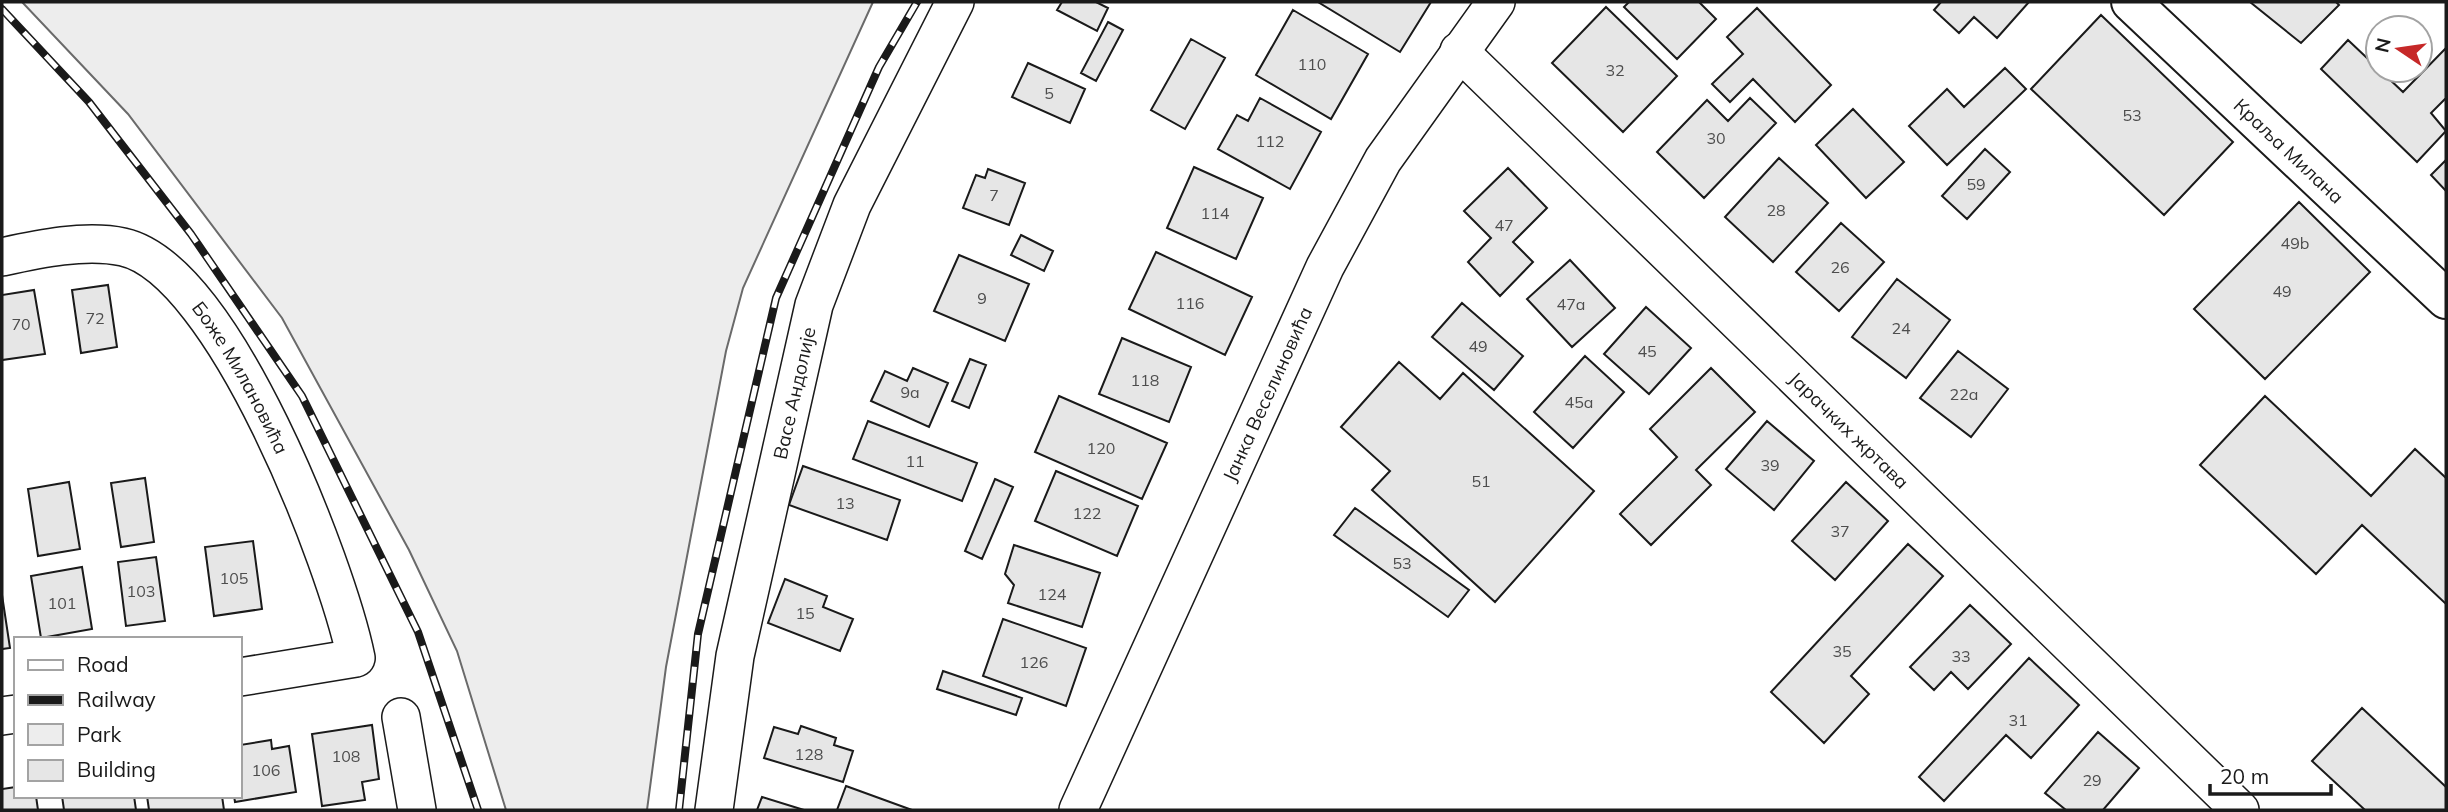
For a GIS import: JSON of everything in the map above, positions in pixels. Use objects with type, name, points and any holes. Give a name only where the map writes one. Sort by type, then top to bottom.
[{"type":"main road","name":"Краља Милана","points":[[2138,4],[2446,299]]},
{"type":"street","name":"Васе Андолије","points":[[714,810],[734,656],[814,305],[852,205],[955,2]]},
{"type":"street","name":"Јанка Веселиновића","points":[[1078,810],[1325,267],[1382,160],[1496,2]]},
{"type":"street","name":"Јарачких жртава","points":[[1460,51],[2240,810]]},
{"type":"street","name":"Боже Милановића","points":[[2,257],[92,245],[124,247],[168,272],[248,379],[270,419],[347,614],[356,658],[242,677]]},
{"type":"street","points":[[401,717],[417,810]]},
{"type":"green space","points":[[22,2],[873,2],[743,288],[726,351],[666,667],[647,810],[506,810],[457,651],[409,550],[282,318],[128,114]]},
{"type":"building","points":[[1062,2],[1096,2],[1108,8],[1097,31],[1057,10]]},
{"type":"building","points":[[1318,2],[1431,2],[1400,52]]},
{"type":"building","points":[[1629,2],[1699,2],[1716,19],[1677,59],[1624,7]]},
{"type":"building","points":[[1941,2],[2029,2],[1997,38],[1974,17],[1959,33],[1934,10]]},
{"type":"building","points":[[2250,2],[2336,2],[2339,5],[2301,43]]},
{"type":"building","points":[[1606,7],[1677,76],[1623,132],[1552,63]]},
{"type":"building","points":[[1757,8],[1831,85],[1795,122],[1753,79],[1730,102],[1712,84],[1743,54],[1727,37]]},
{"type":"building","points":[[1293,10],[1368,54],[1331,119],[1256,75]]},
{"type":"building","points":[[2101,15],[2233,142],[2164,215],[2031,89]]},
{"type":"building","points":[[1108,22],[1123,30],[1096,81],[1081,73]]},
{"type":"building","points":[[1191,39],[1225,58],[1185,129],[1151,110]]},
{"type":"building","points":[[2348,40],[2364,55],[2364,84],[2395,84],[2403,92],[2411,84],[2434,84],[2434,60],[2446,48],[2446,98],[2431,113],[2446,131],[2417,162],[2321,69]]},
{"type":"building","points":[[1028,63],[1085,89],[1070,123],[1012,97]]},
{"type":"building","points":[[2005,68],[2026,89],[1947,165],[1909,126],[1947,89],[1964,107]]},
{"type":"building","points":[[1260,98],[1321,132],[1290,189],[1218,149],[1237,115],[1248,121]]},
{"type":"building","points":[[1750,98],[1776,123],[1704,198],[1657,152],[1707,100],[1728,121]]},
{"type":"building","points":[[1853,109],[1904,162],[1866,198],[1816,145]]},
{"type":"building","points":[[1985,149],[2010,172],[1967,219],[1942,196]]},
{"type":"building","points":[[1779,158],[1828,203],[1773,262],[1725,217]]},
{"type":"building","points":[[2446,160],[2446,191],[2431,175]]},
{"type":"building","points":[[1194,167],[1263,198],[1236,259],[1167,228]]},
{"type":"building","points":[[1508,168],[1547,208],[1513,242],[1533,262],[1500,296],[1468,262],[1491,238],[1464,211]]},
{"type":"building","points":[[988,169],[1025,183],[1009,225],[963,208],[976,175],[985,178]]},
{"type":"building","points":[[2299,202],[2370,272],[2265,379],[2194,309]]},
{"type":"building","points":[[1841,223],[1884,262],[1839,311],[1796,272]]},
{"type":"building","points":[[1021,235],[1053,251],[1044,271],[1011,255]]},
{"type":"building","points":[[1156,252],[1252,297],[1225,355],[1129,309]]},
{"type":"building","points":[[959,255],[1029,284],[1005,341],[934,311]]},
{"type":"building","points":[[1570,260],[1615,308],[1572,347],[1527,299]]},
{"type":"building","points":[[1897,279],[1950,320],[1906,378],[1852,337]]},
{"type":"building","points":[[108,285],[117,347],[81,353],[72,290]]},
{"type":"building","points":[[34,290],[45,354],[2,360],[2,295]]},
{"type":"building","points":[[1462,303],[1523,356],[1494,390],[1432,337]]},
{"type":"building","points":[[1646,307],[1691,348],[1649,394],[1604,354]]},
{"type":"building","points":[[1122,338],[1191,367],[1169,422],[1099,394]]},
{"type":"building","points":[[1958,351],[2008,389],[1971,437],[1920,398]]},
{"type":"building","points":[[1585,356],[1624,392],[1573,448],[1534,412]]},
{"type":"building","points":[[970,359],[986,365],[969,408],[952,401]]},
{"type":"building","points":[[1399,362],[1440,399],[1463,373],[1594,491],[1495,602],[1372,490],[1390,471],[1341,427]]},
{"type":"building","points":[[913,368],[948,383],[929,427],[871,401],[885,371],[907,381]]},
{"type":"building","points":[[1711,368],[1755,412],[1696,470],[1711,485],[1651,545],[1620,514],[1677,457],[1650,429]]},
{"type":"building","points":[[1059,396],[1167,443],[1142,499],[1035,452]]},
{"type":"building","points":[[2265,396],[2371,496],[2415,449],[2446,478],[2446,604],[2362,525],[2316,574],[2200,465]]},
{"type":"building","points":[[868,421],[977,463],[962,501],[853,459]]},
{"type":"building","points":[[1767,421],[1814,461],[1774,510],[1726,469]]},
{"type":"building","points":[[803,466],[900,500],[887,540],[789,505]]},
{"type":"building","points":[[1056,471],[1138,506],[1117,556],[1035,521]]},
{"type":"building","points":[[145,478],[154,542],[121,547],[111,483]]},
{"type":"building","points":[[995,479],[1013,487],[982,559],[965,551]]},
{"type":"building","points":[[69,482],[80,549],[38,556],[28,489]]},
{"type":"building","points":[[1846,482],[1888,521],[1835,580],[1792,541]]},
{"type":"building","points":[[1355,508],[1469,590],[1448,617],[1334,535]]},
{"type":"building","points":[[253,541],[262,609],[214,616],[205,547]]},
{"type":"building","points":[[1908,544],[1943,576],[1851,676],[1869,694],[1824,743],[1771,692]]},
{"type":"building","points":[[1014,545],[1100,573],[1082,627],[1008,603],[1014,585],[1005,574]]},
{"type":"building","points":[[156,557],[165,621],[126,626],[118,562]]},
{"type":"building","points":[[82,567],[92,629],[41,637],[31,576]]},
{"type":"building","points":[[785,579],[827,596],[823,607],[853,619],[840,651],[768,623]]},
{"type":"building","points":[[2,595],[10,648],[2,649]]},
{"type":"building","points":[[1970,605],[2011,644],[1968,689],[1951,672],[1934,690],[1910,667]]},
{"type":"building","points":[[1003,619],[1086,648],[1066,706],[983,676]]},
{"type":"building","points":[[2029,658],[2079,705],[2031,758],[2006,735],[1944,801],[1919,777]]},
{"type":"building","points":[[943,671],[1022,698],[1016,715],[937,689]]},
{"type":"building","points":[[2362,708],[2446,787],[2446,810],[2365,810],[2312,761]]},
{"type":"building","points":[[372,725],[379,779],[362,782],[365,800],[322,806],[312,734]]},
{"type":"building","points":[[801,726],[836,738],[834,745],[853,751],[843,782],[764,758],[774,727],[798,734]]},
{"type":"building","points":[[2098,732],[2139,768],[2103,810],[2066,810],[2045,793]]},
{"type":"building","points":[[271,740],[272,749],[289,746],[296,792],[235,802],[234,798],[242,798],[242,745]]},
{"type":"building","points":[[846,786],[912,810],[837,810]]},
{"type":"building","points":[[14,787],[14,798],[36,798],[38,810],[2,810],[2,789]]},
{"type":"building","points":[[762,797],[804,810],[757,810]]},
{"type":"building","points":[[62,798],[134,798],[136,810],[64,810]]},
{"type":"building","points":[[147,798],[222,798],[224,810],[149,810]]},
{"type":"railway","points":[[679,810],[698,634],[776,298],[879,67],[917,2]]},
{"type":"railway","points":[[2,9],[89,102],[191,234],[302,396],[418,632],[478,810]]}]
